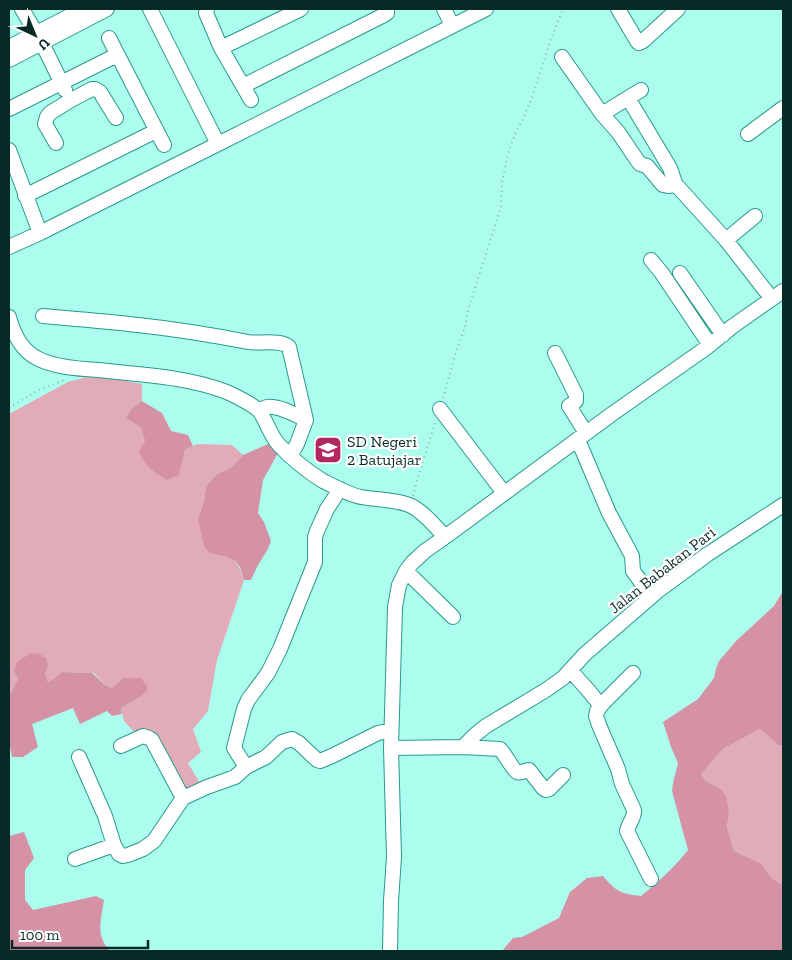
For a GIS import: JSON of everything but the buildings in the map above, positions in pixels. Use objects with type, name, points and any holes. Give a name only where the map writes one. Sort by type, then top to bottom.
[{"type":"street","points":[[22,9],[71,100]]},
{"type":"street","points":[[9,60],[84,9]]},
{"type":"street","points":[[9,47],[39,38],[107,9]]},
{"type":"street","points":[[150,9],[218,144]]},
{"type":"street","points":[[207,9],[206,13],[221,48],[251,100]]},
{"type":"street","points":[[221,48],[301,9]]},
{"type":"street","points":[[243,86],[384,15],[387,9]]},
{"type":"street","points":[[444,9],[452,25]]},
{"type":"street","points":[[9,247],[486,9]]},
{"type":"street","points":[[618,9],[639,43],[673,10]]},
{"type":"street","points":[[109,38],[156,132],[164,144]]},
{"type":"street","points":[[9,109],[118,55]]},
{"type":"street","points":[[562,57],[640,164],[647,166],[663,185],[676,186]]},
{"type":"street","points":[[56,143],[45,124],[45,120],[50,114],[71,100],[92,89],[98,90],[116,118]]},
{"type":"street","points":[[602,114],[641,90]]},
{"type":"street","points":[[390,951],[394,857],[391,748],[395,607],[400,585],[406,571],[425,551],[777,295],[676,186],[670,168],[628,98]]},
{"type":"street","points":[[748,134],[783,108]]},
{"type":"street","points":[[25,196],[156,132]]},
{"type":"street","points":[[9,150],[40,232]]},
{"type":"street","points":[[726,240],[755,216]]},
{"type":"street","points":[[651,260],[710,345]]},
{"type":"street","points":[[680,273],[723,335]]},
{"type":"street","points":[[43,316],[137,324],[252,343],[279,343],[287,345],[306,420],[297,444],[290,456]]},
{"type":"street","points":[[9,317],[12,328],[25,349],[34,357],[50,364],[87,370],[184,380],[225,391],[259,410],[278,444],[290,456],[322,480],[358,497],[375,498],[410,505],[424,515],[446,537]]},
{"type":"street","points":[[555,353],[576,395],[576,401],[569,406],[582,436],[609,514],[632,556],[633,571],[651,596]]},
{"type":"street","points":[[259,410],[268,407],[277,408],[306,420]]},
{"type":"street","points":[[440,409],[504,493]]},
{"type":"street","points":[[246,767],[234,748],[244,709],[248,700],[268,673],[280,649],[315,562],[315,537],[317,531],[340,488]]},
{"type":"street","name":"Jalan Babakan Pari","points":[[463,747],[486,726],[546,690],[562,678],[585,654],[651,596],[708,554],[783,505]]},
{"type":"street","points":[[406,571],[452,617]]},
{"type":"street","points":[[570,670],[601,706]]},
{"type":"street","points":[[633,673],[597,711],[598,721],[635,813],[627,831],[651,879]]},
{"type":"street","points":[[79,757],[105,816],[114,845],[119,854],[123,856],[132,854],[150,845],[183,798],[231,779],[246,767],[266,757],[288,739],[299,743],[317,760],[320,760],[378,733],[392,730]]},
{"type":"street","points":[[121,746],[143,736],[152,740],[183,798]]},
{"type":"street","points":[[391,748],[463,747],[500,749],[514,769],[520,773],[529,770],[546,790],[563,775]]},
{"type":"street","points":[[76,859],[114,845]]},
{"type":"path","points":[[410,505],[500,207],[502,183],[508,153],[532,97],[545,55],[563,9]]},
{"type":"path","points":[[9,408],[37,391],[87,370]]},
{"type":"shaded area","points":[[87,377],[115,379],[142,384],[142,401],[131,409],[126,418],[141,428],[145,441],[178,475],[185,450],[197,444],[232,445],[243,455],[232,467],[217,474],[206,486],[204,502],[198,518],[210,553],[233,560],[239,567],[244,580],[217,660],[208,711],[193,729],[201,752],[188,763],[200,783],[186,790],[165,750],[135,733],[124,721],[121,708],[143,695],[105,685],[94,673],[62,672],[48,682],[45,674],[48,666],[15,671],[18,679],[9,696],[9,414],[68,382]]},
{"type":"shaded area","points":[[142,401],[162,413],[171,431],[188,435],[193,446],[185,450],[179,475],[167,480],[153,471],[144,461],[139,451],[145,441],[141,428],[126,418],[131,409]]},
{"type":"shaded area","points":[[268,444],[278,453],[263,480],[258,513],[264,522],[271,541],[251,580],[244,580],[240,567],[235,561],[210,553],[204,546],[198,518],[204,502],[206,486],[217,474],[232,467],[243,455]]},
{"type":"shaded area","points":[[783,591],[783,745],[778,745],[760,729],[723,749],[701,774],[706,781],[721,789],[726,796],[729,813],[727,827],[734,851],[762,864],[776,881],[783,885],[783,951],[502,951],[513,938],[522,937],[559,918],[570,892],[587,878],[603,876],[619,891],[641,896],[666,874],[688,850],[672,791],[678,763],[663,722],[698,699],[714,678],[719,661],[736,641],[774,606]]},
{"type":"shaded area","points":[[31,653],[39,654],[46,658],[48,666],[45,674],[48,682],[62,672],[92,673],[105,685],[112,688],[124,678],[141,678],[148,688],[143,695],[121,708],[122,714],[112,716],[107,711],[80,724],[73,708],[32,724],[38,747],[23,757],[12,757],[9,740],[9,696],[18,679],[14,671],[17,662]]},
{"type":"shaded area","points":[[760,729],[778,745],[783,745],[783,885],[766,871],[762,864],[734,851],[727,827],[729,812],[721,789],[706,781],[701,774],[723,749]]},
{"type":"shaded area","points":[[24,832],[34,858],[25,870],[25,900],[33,910],[96,896],[104,900],[100,927],[102,939],[110,951],[9,951],[9,836]]},
{"type":"place","name":"SD Negeri 2 Batujajar","points":[[328,450]]}]
